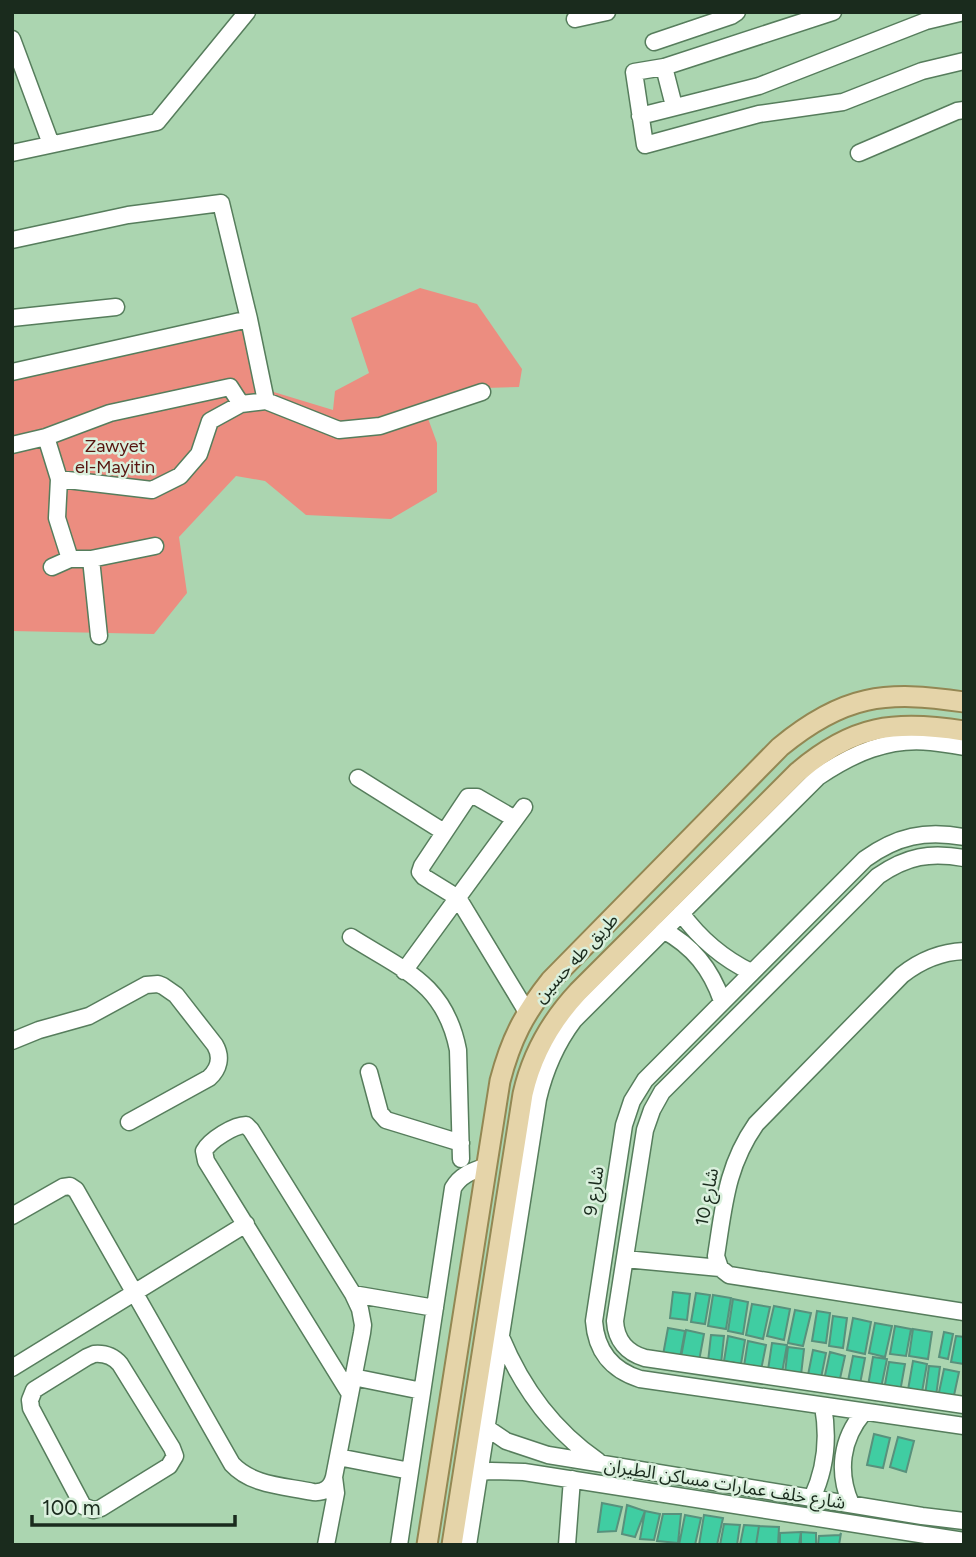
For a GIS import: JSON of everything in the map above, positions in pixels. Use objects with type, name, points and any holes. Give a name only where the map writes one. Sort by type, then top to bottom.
[{"type":"main road","name":"طريق طه حسين","points":[[427,1545],[500,1081],[506,1058],[527,1012],[551,980],[780,747],[801,729],[825,714],[879,697],[907,695],[964,702]]},
{"type":"main road","name":"طريق طه حسين","points":[[461,1536],[493,1336],[523,1094],[531,1065],[543,1039],[573,997],[618,964],[682,904],[798,772],[810,762],[837,744],[866,732],[897,726],[929,726],[964,731]]},
{"type":"street","points":[[12,153],[157,122],[247,12]]},
{"type":"street","points":[[575,19],[607,12]]},
{"type":"street","points":[[654,42],[737,12]]},
{"type":"street","points":[[833,12],[664,68],[634,72],[645,145],[759,114],[843,102],[922,71],[964,61]]},
{"type":"street","points":[[640,116],[759,86],[926,21],[964,12]]},
{"type":"street","points":[[12,39],[51,144]]},
{"type":"street","points":[[664,68],[674,106]]},
{"type":"street","points":[[859,153],[964,110]]},
{"type":"street","points":[[12,240],[128,215],[221,203],[266,401]]},
{"type":"street","points":[[12,318],[116,307]]},
{"type":"street","points":[[12,372],[249,319]]},
{"type":"street","points":[[12,445],[46,437],[110,413],[230,387],[241,404]]},
{"type":"street","points":[[60,479],[152,490],[180,476],[199,454],[209,421],[241,404],[266,401],[339,430],[380,426],[482,392]]},
{"type":"street","points":[[46,437],[60,479],[57,517],[70,559]]},
{"type":"street","points":[[52,567],[70,559],[91,559],[155,546]]},
{"type":"street","points":[[91,559],[99,636]]},
{"type":"street","points":[[618,964],[663,930],[682,904],[805,788],[845,760],[874,748],[903,742],[931,742],[964,747]]},
{"type":"street","points":[[358,778],[444,832]]},
{"type":"street","points":[[404,971],[458,898],[520,813],[477,797],[471,796],[464,800],[422,866],[421,872],[424,877],[458,898],[527,1012]]},
{"type":"street","name":"شارع 9","points":[[964,837],[923,834],[907,837],[878,850],[853,870],[653,1070],[632,1101],[624,1125],[594,1321],[601,1350],[613,1366],[640,1379],[964,1426]]},
{"type":"street","points":[[964,858],[913,858],[889,868],[867,885],[662,1092],[648,1119],[615,1321],[617,1334],[623,1345],[645,1358],[964,1405]]},
{"type":"street","points":[[682,904],[700,937],[730,961],[751,972]]},
{"type":"street","points":[[795,928],[810,943]]},
{"type":"street","points":[[663,930],[686,945],[705,964],[722,1001]]},
{"type":"street","points":[[351,937],[418,979],[445,1010],[457,1050],[461,1151],[386,1120],[380,1113],[369,1072]]},
{"type":"street","name":"شارع 10","points":[[720,1268],[716,1256],[729,1179],[740,1149],[756,1124],[902,975],[933,956],[964,951]]},
{"type":"street","points":[[12,1041],[39,1030],[89,1016],[146,985],[158,984],[172,991],[215,1045],[219,1063],[209,1078],[129,1122]]},
{"type":"street","points":[[12,1216],[62,1186],[73,1188],[79,1193],[237,1469],[259,1481],[318,1493],[327,1489],[334,1477],[352,1386],[363,1325],[360,1308],[251,1130],[243,1125],[210,1143],[204,1151],[206,1161],[352,1386]]},
{"type":"street","points":[[399,1545],[453,1188],[465,1174],[486,1166]]},
{"type":"street","points":[[617,1172],[638,1175]]},
{"type":"street","points":[[12,1368],[246,1224]]},
{"type":"street","points":[[625,1259],[720,1268],[729,1275],[964,1312]]},
{"type":"street","points":[[353,1294],[435,1308]]},
{"type":"street","points":[[72,1332],[87,1357]]},
{"type":"street","points":[[461,1536],[480,1472],[493,1336]]},
{"type":"street","points":[[493,1336],[541,1409],[570,1439],[603,1464]]},
{"type":"street","points":[[100,1353],[117,1360],[175,1456],[169,1466],[101,1508],[93,1510],[83,1506],[30,1400],[34,1390],[87,1357],[100,1353]]},
{"type":"street","points":[[693,1387],[696,1366]]},
{"type":"street","points":[[352,1386],[422,1391]]},
{"type":"street","points":[[812,1498],[826,1455],[823,1406]]},
{"type":"street","points":[[851,1504],[844,1485],[842,1463],[851,1431],[864,1412]]},
{"type":"street","name":"شارع خلف عمارات مساكن الطيران","points":[[486,1429],[506,1441],[548,1455],[964,1521]]},
{"type":"street","points":[[545,1475],[548,1455]]},
{"type":"street","points":[[338,1457],[410,1471]]},
{"type":"street","name":"شارع خلف عمارات مساكن الطيران","points":[[480,1472],[507,1471],[545,1475],[964,1541]]},
{"type":"street","points":[[327,1545],[336,1493],[334,1477]]},
{"type":"street","points":[[567,1545],[572,1479]]},
{"type":"green space","name":"Zawyet el-Mayitin","points":[[420,288],[477,304],[522,369],[519,387],[485,388],[426,413],[437,443],[437,492],[391,519],[306,515],[265,481],[236,476],[179,537],[187,593],[154,634],[12,631],[12,375],[248,321],[254,386],[333,410],[335,391],[369,373],[351,318]]},
{"type":"building","points":[[673,1292],[690,1294],[687,1320],[670,1318]]},
{"type":"building","points":[[696,1293],[710,1295],[705,1324],[691,1322]]},
{"type":"building","points":[[713,1295],[731,1298],[726,1329],[708,1326]]},
{"type":"building","points":[[733,1299],[748,1302],[743,1334],[728,1331]]},
{"type":"building","points":[[752,1304],[770,1307],[763,1339],[746,1335]]},
{"type":"building","points":[[774,1306],[790,1309],[784,1340],[767,1336]]},
{"type":"building","points":[[795,1310],[811,1313],[803,1346],[788,1343]]},
{"type":"building","points":[[817,1311],[830,1313],[826,1343],[812,1341]]},
{"type":"building","points":[[833,1316],[847,1318],[843,1348],[829,1346]]},
{"type":"building","points":[[853,1318],[871,1322],[865,1354],[847,1350]]},
{"type":"building","points":[[875,1323],[892,1326],[885,1357],[869,1353]]},
{"type":"building","points":[[895,1326],[911,1329],[906,1356],[890,1354]]},
{"type":"building","points":[[668,1328],[685,1331],[680,1358],[663,1355]]},
{"type":"building","points":[[913,1329],[932,1332],[928,1359],[909,1356]]},
{"type":"building","points":[[686,1330],[704,1334],[699,1361],[681,1357]]},
{"type":"building","points":[[944,1332],[953,1334],[948,1359],[939,1357]]},
{"type":"building","points":[[711,1335],[724,1336],[721,1364],[708,1362]]},
{"type":"building","points":[[728,1336],[745,1340],[741,1364],[724,1361]]},
{"type":"building","points":[[956,1336],[964,1337],[964,1364],[951,1362]]},
{"type":"building","points":[[748,1341],[766,1345],[761,1370],[744,1366]]},
{"type":"building","points":[[772,1343],[787,1345],[782,1373],[768,1370]]},
{"type":"building","points":[[788,1347],[804,1349],[801,1375],[785,1373]]},
{"type":"building","points":[[813,1350],[826,1353],[821,1378],[808,1375]]},
{"type":"building","points":[[830,1352],[845,1356],[839,1383],[824,1380]]},
{"type":"building","points":[[853,1356],[865,1358],[860,1384],[848,1381]]},
{"type":"building","points":[[873,1357],[887,1359],[881,1388],[868,1386]]},
{"type":"building","points":[[913,1361],[927,1364],[922,1392],[908,1390]]},
{"type":"building","points":[[889,1362],[905,1364],[900,1392],[884,1390]]},
{"type":"building","points":[[929,1366],[940,1367],[936,1396],[925,1395]]},
{"type":"building","points":[[944,1369],[959,1372],[953,1400],[938,1397]]},
{"type":"building","points":[[874,1434],[890,1438],[883,1468],[867,1465]]},
{"type":"building","points":[[898,1437],[914,1441],[906,1472],[890,1467]]},
{"type":"building","points":[[602,1503],[622,1507],[616,1531],[598,1532]]},
{"type":"building","points":[[627,1505],[645,1511],[635,1537],[622,1534]]},
{"type":"building","points":[[645,1511],[660,1514],[654,1540],[640,1539]]},
{"type":"building","points":[[663,1514],[681,1514],[678,1543],[657,1541]]},
{"type":"building","points":[[685,1515],[701,1518],[695,1545],[679,1545]]},
{"type":"building","points":[[704,1515],[723,1518],[717,1545],[699,1545]]},
{"type":"building","points":[[724,1524],[740,1525],[737,1545],[720,1545]]},
{"type":"building","points":[[744,1525],[759,1526],[756,1545],[740,1545]]},
{"type":"building","points":[[759,1526],[779,1527],[778,1545],[756,1545]]},
{"type":"building","points":[[801,1532],[816,1533],[816,1545],[801,1545]]},
{"type":"building","points":[[801,1532],[799,1545],[780,1545],[780,1533]]},
{"type":"building","points":[[841,1533],[839,1545],[818,1545],[819,1536]]}]
